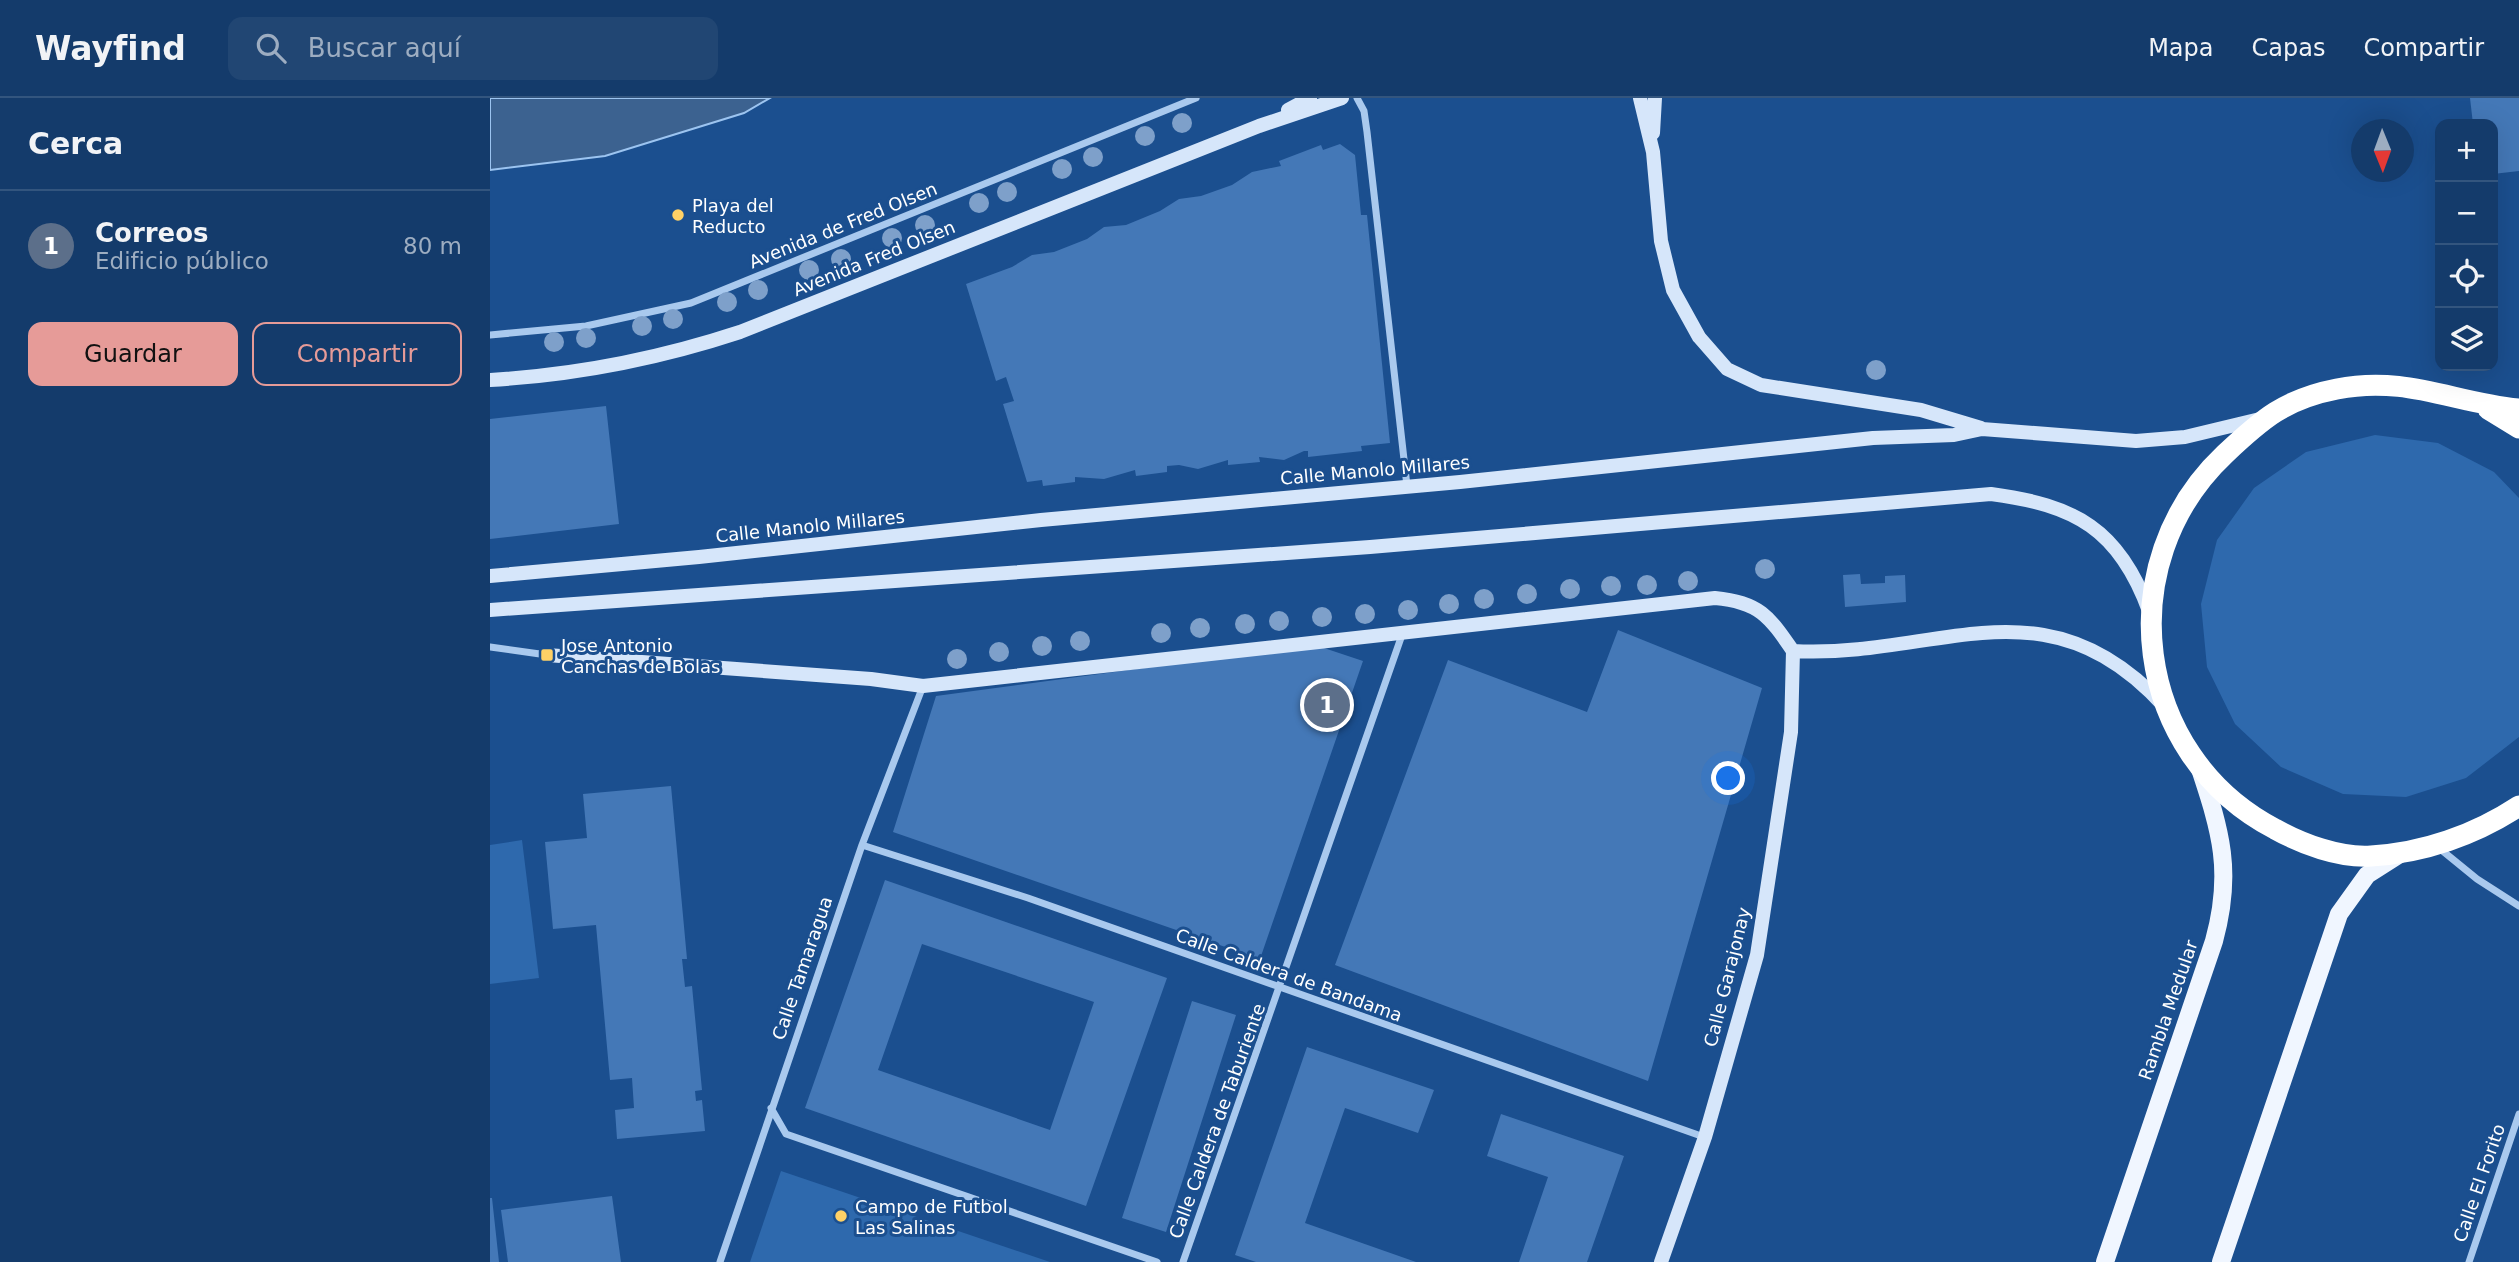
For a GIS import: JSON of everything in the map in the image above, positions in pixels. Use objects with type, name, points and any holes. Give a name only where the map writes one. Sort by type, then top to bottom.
[{"type":"highway","points":[[2519,409],[2417,387],[2377,384],[2336,389],[2298,400],[2261,419],[2211,467],[2175,521],[2159,562],[2151,615],[2152,647],[2167,709],[2199,766],[2225,795],[2247,812],[2292,838],[2330,851],[2369,857],[2436,845],[2488,827],[2519,806]]},
{"type":"highway","points":[[2457,396],[2481,405],[2519,428]]},
{"type":"main road","name":"Avenida Fred Olsen","points":[[1259,126],[1310,98]]},
{"type":"main road","name":"Avenida Fred Olsen","points":[[490,380],[608,367],[656,358],[719,339],[1259,126],[1342,98]]},
{"type":"main road","points":[[1640,98],[1653,152]]},
{"type":"main road","points":[[1655,98],[1653,152],[1661,242],[1673,290],[1699,337],[1727,369],[1761,385],[1921,410],[1951,416],[1982,429]]},
{"type":"main road","name":"Calle Manolo Millares","points":[[490,576],[699,557],[1041,520],[1407,487],[1861,439],[1954,435],[1982,429],[2136,441],[2185,437],[2261,419]]},
{"type":"main road","points":[[490,610],[1356,548],[1991,494],[2051,505],[2075,514],[2097,529],[2114,544],[2129,566],[2151,615]]},
{"type":"main road","points":[[547,655],[871,679],[923,687],[1715,598],[1741,600],[1758,609],[1774,623],[1793,652],[1847,652],[1978,631],[2044,634],[2091,649],[2111,660],[2142,682],[2167,709]]},
{"type":"main road","name":"Calle Garajonay","points":[[1661,1262],[1705,1138],[1757,955],[1791,732],[1793,652]]},
{"type":"main road","name":"Rambla Medular","points":[[2105,1262],[2214,941],[2223,902],[2225,861],[2199,766]]},
{"type":"main road","points":[[2221,1262],[2339,914],[2367,875],[2388,859],[2409,849]]},
{"type":"street","name":"Avenida de Fred Olsen","points":[[490,335],[586,326],[691,303],[1196,98]]},
{"type":"street","points":[[1357,98],[1364,111],[1367,132],[1407,487]]},
{"type":"street","name":"Calle Caldera de Taburiente","points":[[1183,1262],[1404,632]]},
{"type":"street","points":[[490,647],[547,655]]},
{"type":"street","name":"Calle Tamaragua","points":[[720,1262],[862,845],[923,687]]},
{"type":"street","name":"Calle Caldera de Bandama","points":[[862,845],[1028,898],[1705,1138]]},
{"type":"street","points":[[2436,845],[2477,879],[2519,906]]},
{"type":"street","points":[[771,1108],[786,1134],[1157,1262]]},
{"type":"street","name":"Calle El Forito","points":[[2469,1262],[2519,1114]]},
{"type":"shaded area","points":[[490,98],[770,98],[744,113],[605,156],[490,170]]},
{"type":"shaded area","points":[[2375,435],[2438,443],[2494,472],[2519,498],[2519,737],[2466,778],[2406,797],[2343,794],[2281,767],[2235,724],[2207,667],[2201,604],[2217,540],[2254,488],[2306,452]]},
{"type":"shaded area","points":[[522,840],[539,978],[490,984],[490,845]]},
{"type":"shaded area","name":"Campo de Futbol Las Salinas","points":[[781,1171],[1050,1262],[750,1262]]},
{"type":"building","points":[[2470,98],[2519,98],[2519,171],[2498,173],[2498,119],[2472,119]]},
{"type":"building","points":[[1340,144],[1355,155],[1361,215],[1367,215],[1390,443],[1361,446],[1362,451],[1308,457],[1308,451],[1304,451],[1284,460],[1259,457],[1260,462],[1228,465],[1228,460],[1198,469],[1179,465],[1167,466],[1167,472],[1136,476],[1135,470],[1104,479],[1075,477],[1075,482],[1043,486],[1042,480],[1027,482],[1003,404],[1014,401],[1006,377],[996,381],[966,284],[1012,267],[1032,255],[1054,252],[1087,239],[1104,227],[1126,225],[1160,211],[1179,199],[1201,196],[1232,185],[1252,172],[1281,166],[1279,161],[1321,145],[1323,150]]},
{"type":"building","points":[[606,406],[619,524],[490,539],[490,419]]},
{"type":"building","points":[[1860,574],[1861,584],[1885,583],[1885,576],[1905,575],[1906,602],[1845,607],[1843,575]]},
{"type":"building","points":[[1618,630],[1762,688],[1648,1081],[1335,965],[1448,660],[1587,712]]},
{"type":"building","points":[[1315,645],[1363,661],[1260,959],[893,832],[936,696]]},
{"type":"building","points":[[671,786],[687,959],[682,959],[685,987],[692,986],[702,1090],[695,1091],[696,1101],[702,1100],[705,1131],[617,1139],[615,1110],[634,1108],[632,1078],[610,1080],[596,925],[553,929],[545,842],[587,838],[583,794]]},
{"type":"building","points":[[885,880],[1167,978],[1086,1206],[805,1108]],"holes":[[[922,944],[1094,1002],[1050,1130],[878,1070]]]},
{"type":"building","points":[[1192,1001],[1236,1015],[1166,1232],[1122,1218]]},
{"type":"building","points":[[1307,1047],[1434,1090],[1418,1133],[1345,1108],[1305,1223],[1416,1262],[1256,1262],[1235,1255]]},
{"type":"building","points":[[1501,1114],[1624,1156],[1587,1262],[1519,1262],[1548,1177],[1487,1156]]},
{"type":"building","points":[[612,1196],[621,1262],[508,1262],[501,1210]]},
{"type":"building","points":[[492,1198],[499,1262],[490,1262]]},
{"type":"place","name":"Playa del Reducto","points":[[678,215]]},
{"type":"place","name":"Jose Antonio Canchas de Bolas","points":[[547,655]]},
{"type":"place","name":"Correos","points":[[1327,705]]},
{"type":"place","name":"Campo de Futbol Las Salinas","points":[[841,1216]]}]
